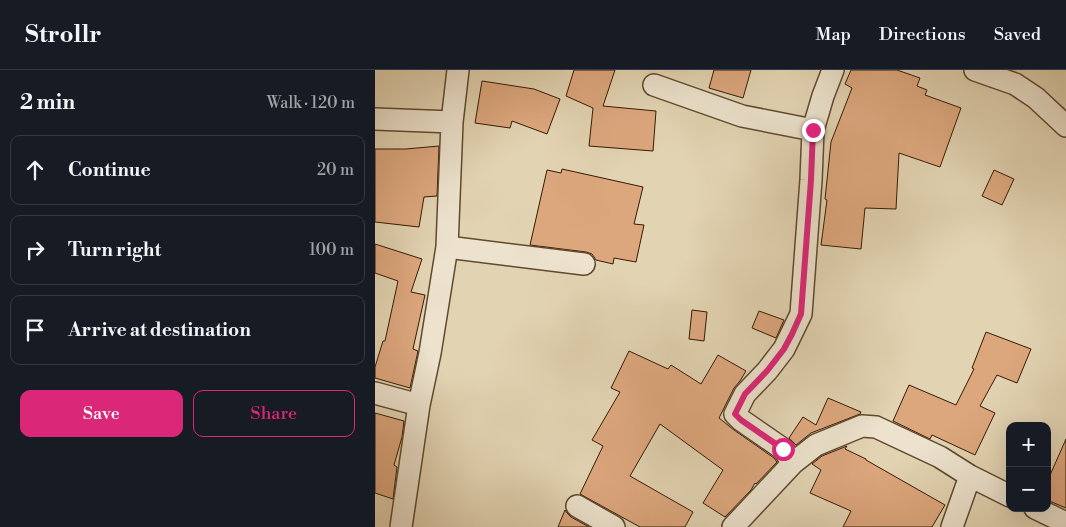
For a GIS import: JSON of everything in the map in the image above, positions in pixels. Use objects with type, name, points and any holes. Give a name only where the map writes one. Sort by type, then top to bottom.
[{"type":"street","points":[[401,527],[419,405],[430,353],[447,247],[452,122],[459,70]]},
{"type":"street","points":[[793,463],[783,449],[735,414],[745,394],[767,371],[784,349],[801,314],[813,130],[833,70]]},
{"type":"street","points":[[975,70],[1015,84],[1036,98],[1066,126]]},
{"type":"street","points":[[654,85],[742,116],[813,130]]},
{"type":"street","points":[[375,119],[452,122]]},
{"type":"street","points":[[447,247],[584,264]]},
{"type":"street","points":[[375,393],[419,405]]},
{"type":"street","points":[[733,527],[793,463],[816,445],[862,426],[876,427],[940,457],[970,476],[1006,494]]},
{"type":"street","points":[[951,527],[970,476]]},
{"type":"street","points":[[577,506],[614,527]]},
{"type":"street","points":[[1043,512],[1066,523]]},
{"type":"building","points":[[574,70],[615,70],[603,106],[656,111],[653,151],[589,146],[593,108],[566,96]]},
{"type":"building","points":[[714,70],[751,70],[743,98],[709,88]]},
{"type":"building","points":[[851,70],[897,70],[920,78],[917,86],[927,90],[925,95],[961,108],[940,167],[899,153],[896,209],[865,208],[861,249],[821,245],[827,200],[825,199],[831,142],[852,88],[845,84]]},
{"type":"building","points":[[482,81],[534,89],[560,99],[547,134],[512,121],[510,128],[475,123]]},
{"type":"building","points":[[439,146],[437,196],[424,197],[419,227],[375,222],[375,149]]},
{"type":"building","points":[[562,169],[643,187],[634,224],[644,225],[636,262],[614,258],[613,264],[596,260],[592,254],[586,252],[530,245],[547,170],[561,173]]},
{"type":"building","points":[[994,170],[1014,179],[1002,205],[982,196]]},
{"type":"building","points":[[375,244],[422,259],[411,292],[425,295],[413,349],[418,351],[410,388],[375,378],[375,367],[383,341],[385,341],[398,281],[375,273]]},
{"type":"building","points":[[692,310],[707,312],[704,341],[689,339]]},
{"type":"building","points":[[759,311],[784,320],[776,338],[752,328]]},
{"type":"building","points":[[986,332],[1031,349],[1017,383],[997,375],[980,406],[995,413],[975,455],[932,435],[930,439],[893,421],[909,385],[956,405],[974,369],[972,368]]},
{"type":"building","points":[[629,351],[668,369],[671,365],[701,384],[718,355],[746,371],[734,388],[719,418],[777,462],[755,483],[751,490],[725,517],[703,503],[723,470],[660,424],[630,476],[693,512],[685,527],[640,527],[580,494],[603,446],[592,440],[620,392],[611,388]]},
{"type":"building","points":[[828,398],[861,412],[811,433],[796,445],[789,438],[803,417],[816,425]]},
{"type":"building","points":[[375,413],[404,421],[402,437],[394,465],[397,467],[393,499],[375,493]]},
{"type":"building","points":[[1066,439],[1066,508],[1051,502],[1051,473]]},
{"type":"building","points":[[847,446],[845,449],[866,459],[945,505],[932,527],[843,527],[851,511],[810,493],[821,470],[812,464],[822,456]]},
{"type":"building","points":[[565,510],[571,517],[589,527],[558,527]]},
{"type":"route","points":[[783,449],[735,414],[745,394],[767,371],[784,349],[801,314],[813,130]]}]
